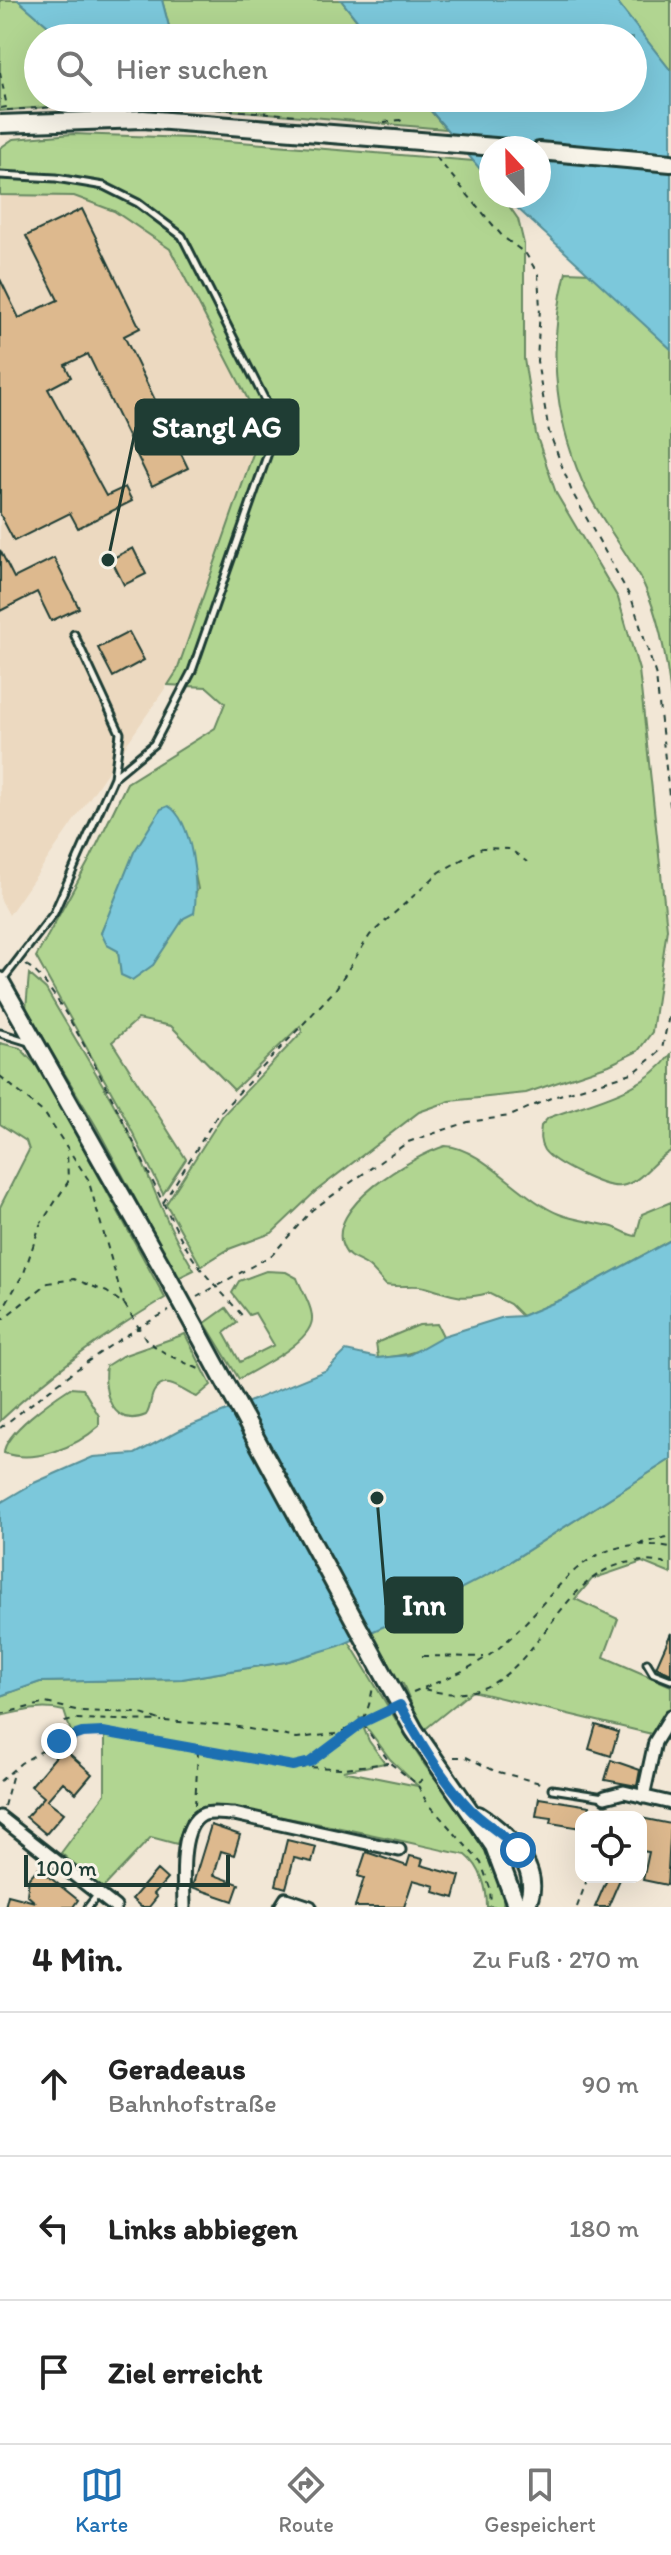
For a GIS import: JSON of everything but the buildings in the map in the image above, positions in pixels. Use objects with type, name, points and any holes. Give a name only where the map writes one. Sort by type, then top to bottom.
[{"type":"main road","points":[[0,124],[143,119],[479,146]]},
{"type":"main road","points":[[551,152],[671,163]]},
{"type":"main road","points":[[0,982],[166,1274],[200,1336],[213,1372],[398,1702],[434,1760],[473,1812],[504,1868],[517,1907]]},
{"type":"main road","points":[[473,1812],[500,1831],[523,1858],[530,1882],[525,1907]]},
{"type":"street","points":[[643,1797],[655,1742],[671,1716]]},
{"type":"street","points":[[605,1797],[624,1792],[671,1803]]},
{"type":"street","points":[[184,1907],[185,1844],[193,1822],[206,1813],[234,1814],[399,1850]]},
{"type":"street","points":[[0,1817],[115,1907]]},
{"type":"street","points":[[281,1907],[286,1899],[310,1907]]},
{"type":"lane","points":[[0,175],[56,178],[104,186],[138,203],[182,236],[276,422],[275,433],[192,671],[154,744],[114,777]]},
{"type":"lane","points":[[0,982],[54,913],[114,777],[120,733],[74,634]]},
{"type":"lane","points":[[0,1033],[37,1044]]},
{"type":"lane","points":[[647,1663],[653,1673],[671,1680]]},
{"type":"lane","points":[[552,1789],[605,1797]]},
{"type":"lane","points":[[88,1907],[98,1894]]},
{"type":"path","points":[[0,72],[7,107],[0,108]]},
{"type":"path","points":[[381,123],[400,120],[410,130]]},
{"type":"path","points":[[430,151],[503,237],[526,254],[538,274],[537,361],[549,432],[572,492],[632,600],[656,676],[671,814]]},
{"type":"path","points":[[163,1203],[197,1142],[217,1116],[335,990],[370,935],[440,872],[482,848],[510,849],[527,862]]},
{"type":"path","points":[[18,962],[31,967],[47,985],[125,1123],[197,1266],[244,1318]]},
{"type":"path","points":[[190,1301],[272,1255],[312,1210],[408,1142],[468,1122],[510,1116],[553,1097],[590,1089],[635,1072],[662,1049],[671,1006]]},
{"type":"path","points":[[0,1076],[45,1114],[88,1179],[125,1305],[147,1341],[168,1355],[213,1372]]},
{"type":"path","points":[[0,1313],[24,1273],[40,1225],[68,1182],[67,1148]]},
{"type":"path","points":[[0,1321],[38,1289],[74,1279],[125,1305]]},
{"type":"path","points":[[0,1428],[139,1325],[176,1307]]},
{"type":"path","points":[[637,1544],[671,1536]]},
{"type":"path","points":[[40,1752],[65,1722],[163,1721],[228,1725],[297,1738],[336,1734],[486,1657],[587,1560],[621,1545],[671,1547]]},
{"type":"path","points":[[422,1689],[460,1696],[485,1689],[511,1669],[600,1570],[645,1558],[671,1565]]},
{"type":"path","points":[[422,1656],[486,1657]]},
{"type":"path","points":[[293,1766],[320,1756],[362,1723],[373,1691],[376,1663]]},
{"type":"path","points":[[0,1714],[46,1703],[80,1711],[138,1713],[163,1721]]},
{"type":"path","points":[[362,1723],[390,1763],[417,1784],[426,1801],[481,1863],[490,1888],[491,1907]]},
{"type":"path","points":[[0,1781],[40,1752],[69,1736],[92,1731],[293,1766],[344,1768],[390,1763]]},
{"type":"path","points":[[193,1822],[199,1750]]},
{"type":"path","points":[[454,1757],[466,1757],[495,1771],[552,1789]]},
{"type":"path","points":[[0,1817],[14,1769]]},
{"type":"path","points":[[417,1784],[426,1777]]},
{"type":"path","points":[[577,1907],[586,1883]]},
{"type":"shaded area","points":[[0,195],[74,196],[114,211],[171,249],[256,415],[255,448],[177,671],[9,915],[0,898]]},
{"type":"green space","points":[[0,0],[18,0],[46,24],[24,24],[24,109],[0,111]]},
{"type":"green space","points":[[162,0],[341,0],[359,24],[168,24]]},
{"type":"green space","points":[[615,0],[671,0],[671,71],[647,41],[647,24],[634,24]]},
{"type":"green space","points":[[251,112],[432,112],[446,129]]},
{"type":"green space","points":[[73,134],[190,138],[474,161],[479,167],[479,208],[510,208],[518,219],[524,244],[524,359],[536,434],[556,493],[618,598],[639,670],[667,929],[652,1032],[638,1051],[609,1065],[526,1093],[450,1101],[419,1112],[316,1191],[272,1233],[229,1249],[201,1266],[166,1204],[223,1115],[302,1032],[300,1026],[234,1090],[171,1026],[138,1019],[112,1042],[186,1159],[163,1194],[123,1113],[36,957],[127,783],[215,728],[225,703],[207,687],[168,685],[177,671],[255,448],[256,415],[170,249],[114,211],[74,196],[0,195],[0,148],[13,139]],"holes":[[[175,811],[187,836],[198,889],[153,965],[121,974],[118,950],[101,933],[110,913]]]},
{"type":"green space","points":[[566,272],[591,273],[671,349],[671,698],[662,640],[650,598],[589,495],[572,456],[565,430],[556,378],[556,351],[560,298]]},
{"type":"green space","points":[[29,974],[46,989],[110,1098],[134,1143],[172,1231],[194,1270],[178,1278],[96,1126],[26,1009]]},
{"type":"green space","points":[[0,1043],[20,1048],[41,1070],[165,1298],[79,1355],[0,1421],[0,1207],[29,1150],[26,1141],[0,1124]]},
{"type":"green space","points":[[671,1054],[671,1151],[641,1176],[629,1184],[613,1186],[568,1168],[544,1150],[541,1126],[548,1118],[631,1087],[646,1078]]},
{"type":"green space","points":[[445,1146],[473,1155],[559,1214],[636,1236],[642,1214],[671,1202],[671,1240],[563,1299],[522,1316],[510,1304],[488,1293],[463,1297],[420,1286],[386,1285],[369,1267],[344,1249],[341,1233],[346,1217],[358,1201],[393,1172]]},
{"type":"green space","points":[[266,1271],[286,1272],[297,1278],[309,1304],[312,1320],[309,1329],[293,1346],[239,1379],[205,1323],[226,1308],[237,1323],[224,1333],[240,1362],[274,1345],[255,1313],[249,1315],[232,1293],[239,1281]]},
{"type":"green space","points":[[437,1324],[443,1336],[428,1346],[378,1358],[376,1343],[419,1325]]},
{"type":"green space","points":[[185,1334],[211,1385],[197,1397],[165,1384],[153,1393],[146,1415],[134,1418],[117,1412],[108,1396],[106,1366],[122,1356]]},
{"type":"green space","points":[[70,1388],[83,1389],[99,1416],[99,1426],[79,1441],[54,1452],[29,1456],[4,1453],[6,1445],[20,1427]]},
{"type":"green space","points":[[671,1459],[671,1574],[642,1562],[592,1579],[575,1599],[618,1619],[604,1657],[671,1686],[671,1706],[652,1734],[472,1691],[423,1731],[403,1684],[395,1680],[371,1632],[497,1570]]},
{"type":"green space","points":[[349,1642],[424,1764],[488,1848],[497,1867],[503,1907],[487,1907],[482,1878],[466,1855],[325,1825],[243,1812],[212,1810],[195,1813],[185,1823],[177,1844],[151,1837],[102,1889],[61,1853],[105,1794],[105,1736],[90,1733],[73,1738],[64,1711],[56,1709],[32,1709],[0,1716],[0,1696],[40,1682],[182,1679],[285,1662]],"holes":[[[359,1717],[390,1759],[418,1786],[343,1771],[385,1763],[369,1741]]]},
{"type":"water","points":[[18,0],[162,0],[168,24],[46,24]]},
{"type":"water","points":[[341,0],[615,0],[634,24],[360,24]]},
{"type":"water","points":[[647,41],[671,71],[671,349],[517,208],[551,208],[551,136],[479,136],[479,168],[432,112],[647,112]]},
{"type":"water","points":[[168,806],[183,825],[189,839],[195,871],[194,913],[184,918],[153,965],[132,980],[121,975],[118,951],[107,945],[101,933],[134,852],[161,809]]},
{"type":"water","points":[[671,1240],[671,1459],[497,1570],[410,1615],[339,1646],[285,1662],[182,1679],[40,1682],[0,1696],[0,1503],[34,1483],[93,1457],[135,1454],[180,1430],[327,1370],[346,1351],[378,1358],[409,1355],[443,1336],[504,1317],[522,1316],[563,1299]]},
{"type":"place","name":"Stangl AG","points":[[108,560]]},
{"type":"place","name":"Inn","points":[[377,1498]]},
{"type":"route","points":[[59,1741],[82,1733],[103,1732],[293,1766],[310,1762],[362,1723],[400,1705],[434,1760],[473,1812],[488,1821],[518,1850]]}]
